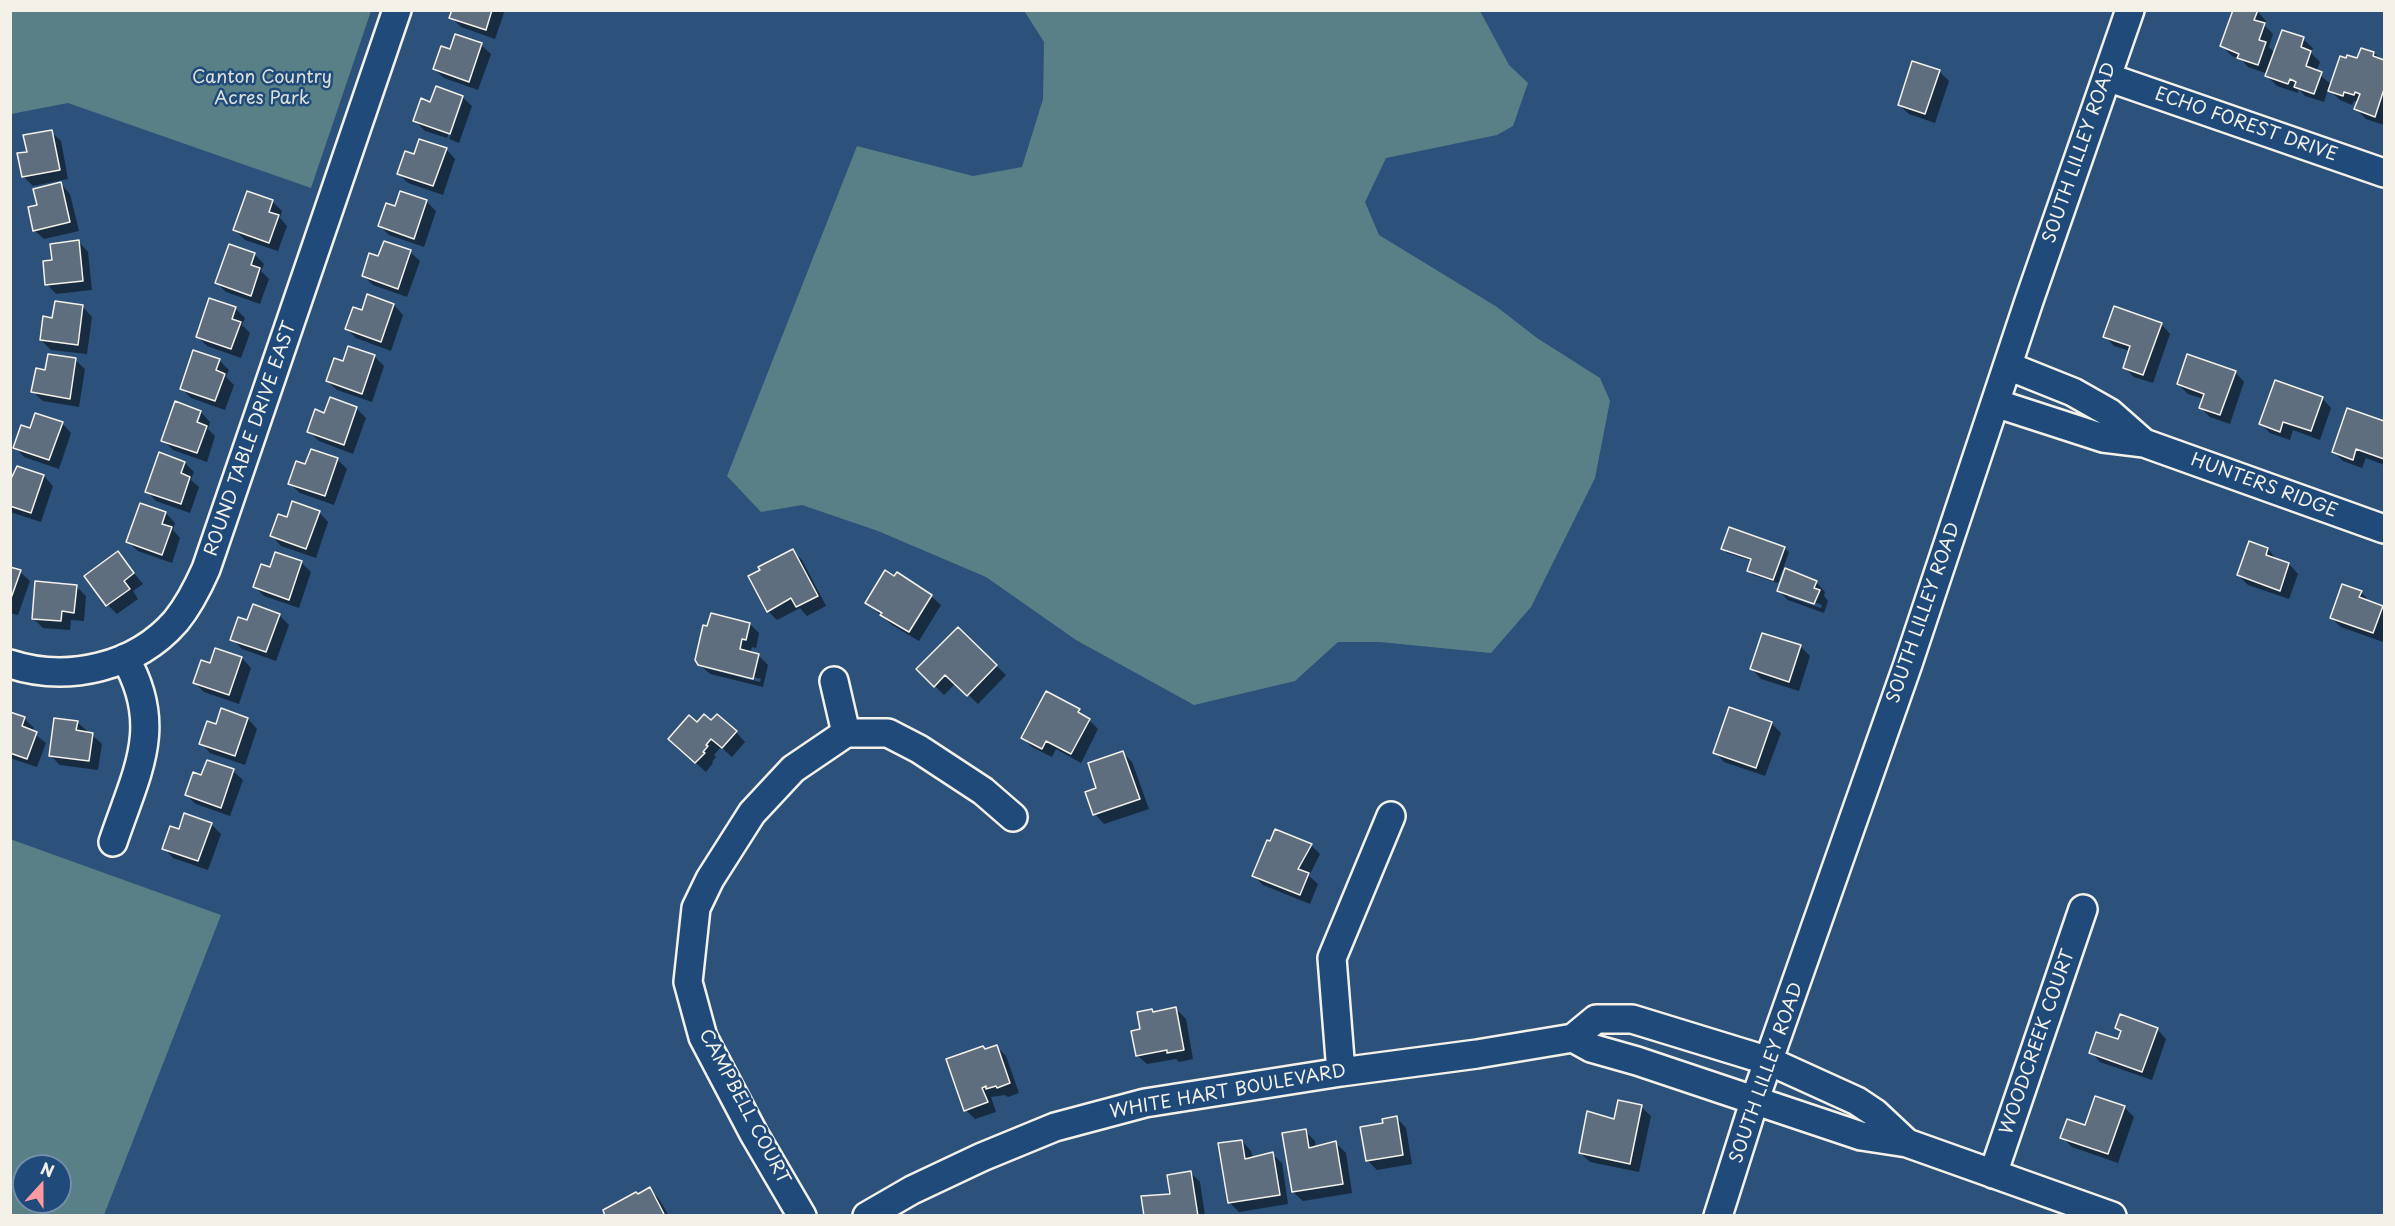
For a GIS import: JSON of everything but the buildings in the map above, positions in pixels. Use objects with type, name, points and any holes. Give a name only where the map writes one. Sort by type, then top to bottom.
[{"type":"street","name":"ROUND TABLE DRIVE EAST","points":[[10,664],[62,672],[103,667],[125,658],[152,642],[175,622],[193,597],[207,569],[397,10]]},
{"type":"street","name":"SOUTH LILLEY ROAD","points":[[1718,1215],[1755,1099],[1908,664],[2130,10]]},
{"type":"street","name":"ECHO FOREST DRIVE","points":[[2106,77],[2385,173]]},
{"type":"street","name":"HUNTERS RIDGE","points":[[2008,366],[2073,392],[2110,413],[2144,443]]},
{"type":"street","name":"HUNTERS RIDGE","points":[[1995,403],[2103,438],[2144,443],[2385,529]]},
{"type":"street","points":[[113,842],[142,756],[146,733],[142,696],[136,677],[125,658]]},
{"type":"street","points":[[834,681],[846,733],[888,733],[919,748],[983,791],[1013,817]]},
{"type":"street","name":"CAMPBELL COURT","points":[[802,1215],[754,1134],[703,1038],[688,982],[696,908],[710,879],[752,813],[786,776],[846,733]]},
{"type":"street","points":[[1341,1072],[1332,958],[1391,816]]},
{"type":"street","name":"WOODCREEK COURT","points":[[1993,1174],[2083,909]]},
{"type":"street","name":"WHITE HART BOULEVARD","points":[[867,1215],[912,1190],[982,1157],[1055,1127],[1145,1103],[1573,1038],[1596,1019],[1632,1019],[1769,1061],[1857,1101],[1875,1113],[1907,1143]]},
{"type":"street","points":[[1573,1038],[1591,1048],[1637,1060],[1861,1136],[1907,1143],[2112,1215]]},
{"type":"green space","name":"Canton Country Acres Park","points":[[11,10],[371,11],[311,188],[68,103],[11,114]]},
{"type":"green space","points":[[1022,11],[1480,11],[1509,65],[1528,83],[1513,126],[1497,135],[1386,158],[1365,202],[1379,235],[1497,307],[1537,338],[1600,378],[1610,401],[1595,478],[1531,607],[1491,653],[1380,642],[1338,642],[1295,681],[1194,705],[1076,640],[986,577],[878,531],[802,505],[761,512],[727,476],[857,146],[973,176],[1022,167],[1043,99],[1044,42],[1025,12]]},
{"type":"green space","points":[[10,839],[221,915],[104,1215],[11,1215]]}]
